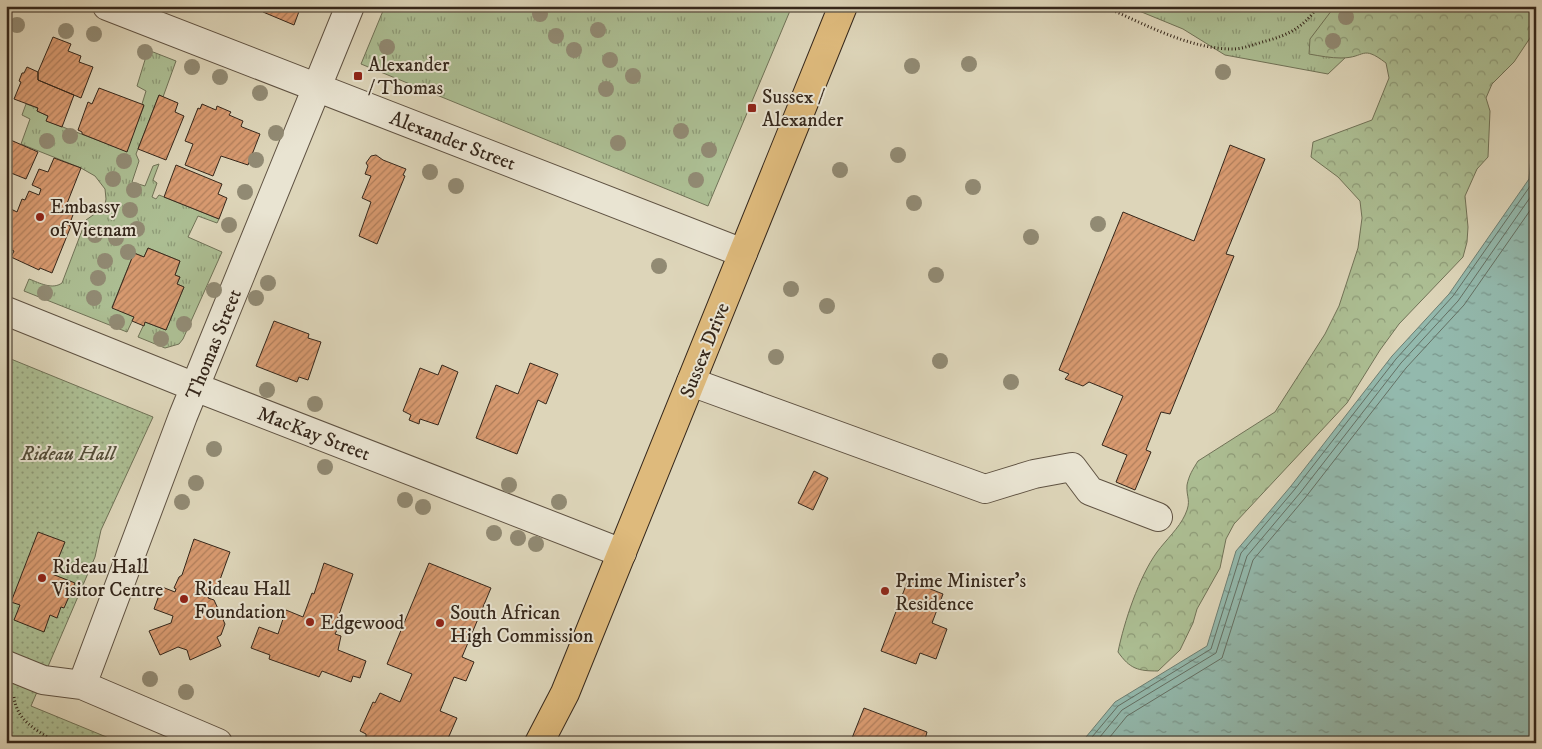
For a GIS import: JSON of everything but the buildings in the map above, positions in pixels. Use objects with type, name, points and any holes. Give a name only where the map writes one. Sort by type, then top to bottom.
[{"type":"main road","name":"Sussex Drive","points":[[539,743],[565,693],[843,6]]},
{"type":"main road","name":"Sussex Drive","points":[[555,743],[565,693]]},
{"type":"street","name":"Alexander Street","points":[[107,6],[743,253]]},
{"type":"street","name":"Thomas Street","points":[[82,685],[195,387],[350,6]]},
{"type":"street","name":"MacKay Street","points":[[6,311],[195,387],[622,553]]},
{"type":"street","points":[[691,382],[985,489],[1034,474],[1072,467],[1090,491],[1158,517]]},
{"type":"street","points":[[8,665],[43,680],[82,685],[218,743]]},
{"type":"path","points":[[1103,6],[1187,42],[1206,47],[1234,49],[1275,39],[1294,32],[1306,22],[1318,6]]},
{"type":"path","points":[[8,665],[15,704],[20,714],[27,724],[58,743]]},
{"type":"green space","points":[[385,6],[792,6],[708,206],[361,64]]},
{"type":"green space","points":[[1127,6],[1391,6],[1384,21],[1328,74],[1225,55],[1183,29]]},
{"type":"green space","points":[[1335,6],[1536,6],[1536,24],[1532,35],[1514,62],[1492,84],[1486,98],[1490,111],[1488,157],[1477,169],[1465,196],[1468,227],[1463,257],[1399,324],[1380,350],[1347,403],[1234,524],[1226,539],[1220,568],[1197,609],[1193,623],[1180,650],[1158,671],[1135,668],[1126,662],[1118,652],[1128,614],[1150,562],[1185,515],[1188,502],[1187,485],[1191,472],[1198,461],[1275,412],[1325,334],[1339,306],[1358,248],[1362,218],[1360,201],[1338,177],[1311,157],[1313,142],[1372,120],[1389,78],[1386,63],[1372,54],[1364,53],[1341,58],[1309,54],[1310,39]]},
{"type":"green space","points":[[148,50],[176,61],[163,97],[159,95],[136,154],[139,161],[132,182],[145,186],[153,166],[159,164],[153,180],[157,183],[152,197],[156,199],[159,195],[219,219],[217,223],[198,216],[188,237],[222,252],[183,339],[179,344],[165,348],[138,337],[145,322],[166,330],[184,287],[177,284],[180,277],[175,275],[180,261],[148,248],[144,257],[134,253],[112,307],[134,317],[127,332],[24,291],[29,279],[50,286],[62,283],[86,220],[103,208],[106,199],[105,189],[95,176],[81,168],[21,144],[30,119],[22,115],[26,104],[38,108],[37,111],[48,116],[47,121],[126,151],[144,106],[142,104],[146,91],[137,86]]},
{"type":"green space","name":"Rideau Hall","points":[[6,357],[153,417],[101,530],[95,557],[31,706],[121,743],[6,743]]},
{"type":"water","points":[[1536,102],[1536,743],[1081,743],[1115,702],[1207,646],[1236,551],[1291,486],[1392,356],[1449,294],[1529,179]]},
{"type":"place","name":"Alexander / Thomas","points":[[358,76]]},
{"type":"place","name":"Sussex / Alexander","points":[[752,108]]},
{"type":"place","name":"Embassy of Vietnam","points":[[40,217]]},
{"type":"place","name":"Rideau Hall Visitor Centre","points":[[42,578]]},
{"type":"place","name":"Prime Minister's Residence","points":[[885,591]]},
{"type":"place","name":"Rideau Hall Foundation","points":[[184,599]]},
{"type":"place","name":"Edgewood","points":[[310,622]]},
{"type":"place","name":"South African High Commission","points":[[440,623]]}]
